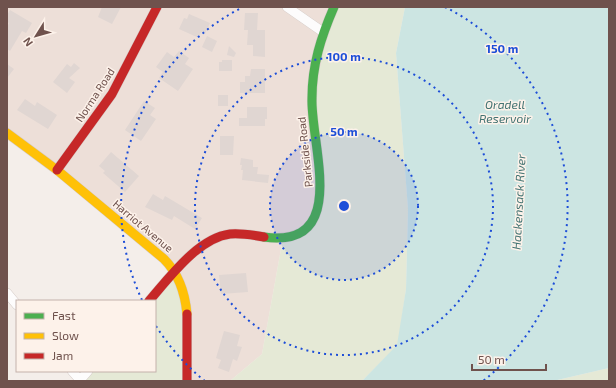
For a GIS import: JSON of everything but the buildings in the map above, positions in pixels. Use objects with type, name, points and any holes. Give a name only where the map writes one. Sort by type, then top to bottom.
[{"type":"street","name":"Norma Road","points":[[57,170],[112,94],[157,7]]},
{"type":"street","points":[[287,7],[323,32]]},
{"type":"street","name":"Parkside Road","points":[[150,300],[175,271],[202,247],[215,239],[228,234],[241,233],[283,238],[294,236],[302,231],[315,217],[321,196],[321,178],[313,126],[313,78],[323,32],[334,7]]},
{"type":"street","name":"Harriot Avenue","points":[[7,133],[57,170],[162,256],[175,271],[186,304],[188,324],[187,381]]},
{"type":"street","points":[[7,294],[16,304]]},
{"type":"street","points":[[73,372],[80,380],[87,372]]},
{"type":"shaded area","points":[[7,7],[334,7],[321,178],[315,217],[283,238],[262,354],[230,381],[187,381],[175,271],[7,133]]},
{"type":"green space","points":[[334,7],[405,7],[396,53],[408,209],[406,289],[398,345],[362,381],[230,381],[262,354],[283,238],[294,236],[318,209],[312,102]]},
{"type":"green space","points":[[175,271],[180,284],[187,381],[81,381],[87,372],[156,372],[156,300]]},
{"type":"green space","points":[[609,368],[609,381],[553,381]]},
{"type":"water","name":"Oradell Reservoir","points":[[405,7],[609,7],[609,368],[553,381],[362,381],[397,345],[406,289],[408,209],[396,53]]},
{"type":"traffic: fast","points":[[264,237],[291,236],[308,227],[317,210],[320,189],[319,165],[313,118],[312,86],[318,51],[334,7]]},
{"type":"traffic: slow","points":[[7,133],[57,170],[164,259],[174,271],[183,291],[187,314]]},
{"type":"traffic: jam","points":[[57,170],[112,94],[157,7]]},
{"type":"traffic: jam","points":[[150,300],[185,260],[207,243],[218,237],[230,234],[264,237]]},
{"type":"traffic: jam","points":[[187,314],[187,381]]},
{"type":"water label","name":"Hackensack River","points":[[519,202]]}]
